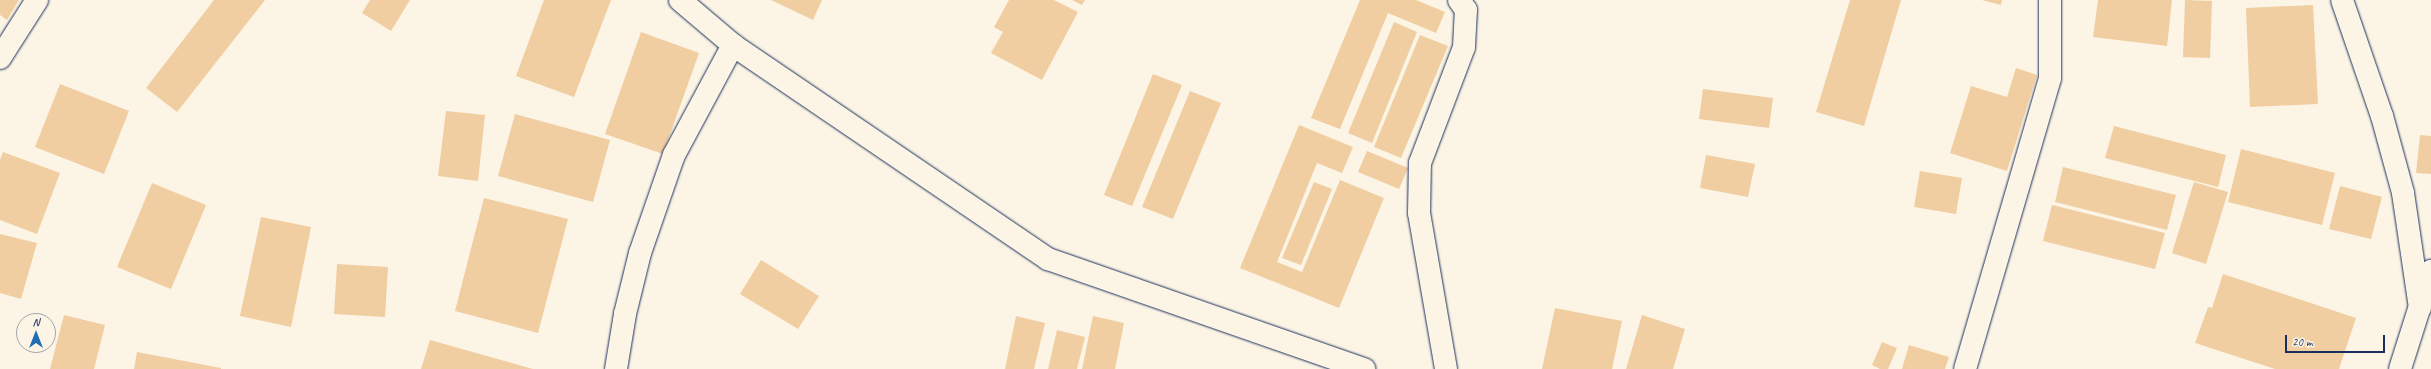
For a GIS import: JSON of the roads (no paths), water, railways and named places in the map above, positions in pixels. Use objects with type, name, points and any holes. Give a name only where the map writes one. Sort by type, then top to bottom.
[{"type":"street","points":[[0,58],[38,0]]},
{"type":"street","points":[[680,0],[734,44],[1048,259],[1364,369]]},
{"type":"street","points":[[1446,369],[1419,213],[1420,163],[1464,47],[1466,10],[1459,0]]},
{"type":"street","points":[[1965,369],[2050,78],[2050,0]]},
{"type":"street","points":[[2342,0],[2382,116],[2403,193],[2420,308]]},
{"type":"street","points":[[616,369],[625,314],[640,253],[674,155],[734,44]]},
{"type":"street","points":[[2400,369],[2431,271]]}]
